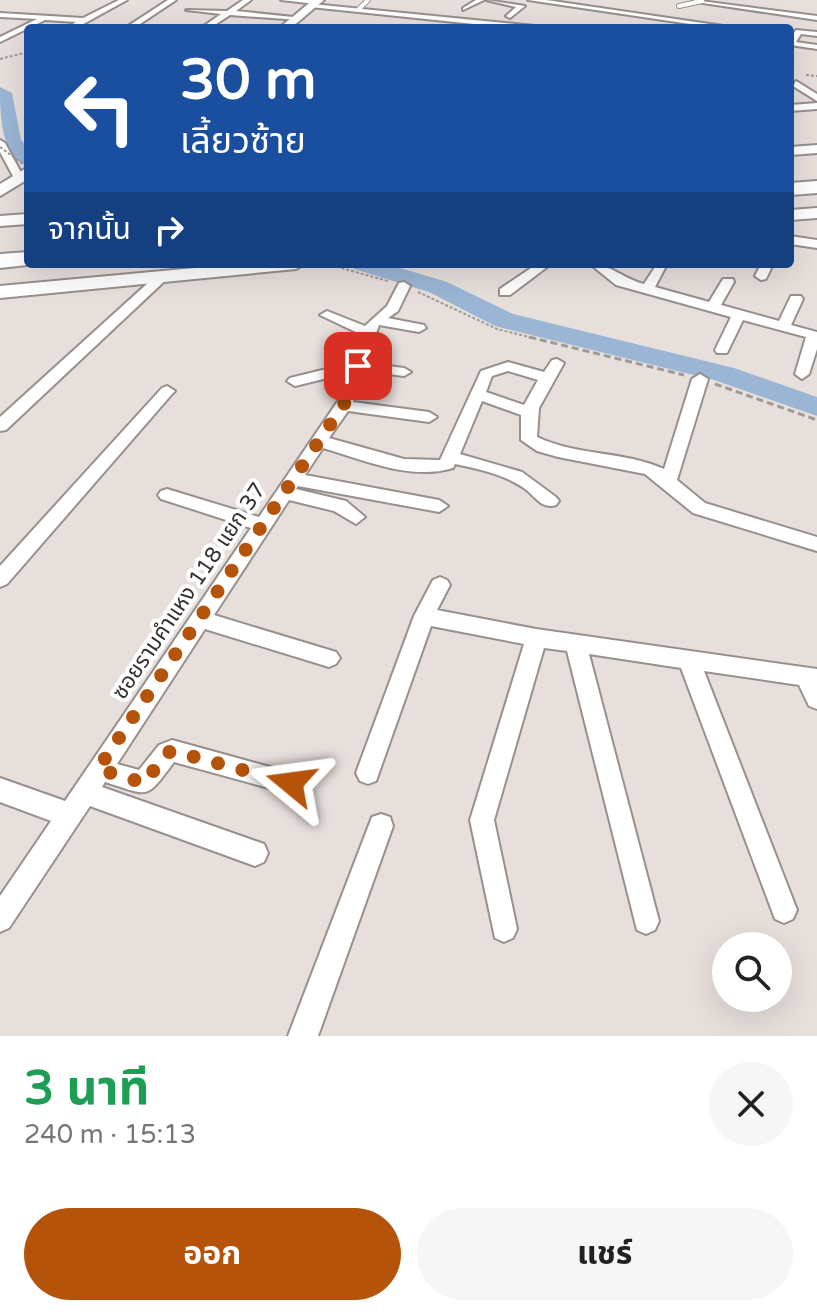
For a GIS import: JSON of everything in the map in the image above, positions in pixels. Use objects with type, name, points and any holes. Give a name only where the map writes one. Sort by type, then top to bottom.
[{"type":"highway","points":[[794,173],[817,170]]},
{"type":"highway","points":[[794,189],[817,187]]},
{"type":"highway","points":[[0,242],[24,239]]},
{"type":"highway","points":[[0,261],[24,259]]},
{"type":"main road","points":[[794,151],[817,149]]},
{"type":"main road","points":[[0,191],[24,174]]},
{"type":"main road","points":[[0,218],[24,216]]},
{"type":"main road","points":[[0,292],[248,268]]},
{"type":"street","points":[[76,24],[124,0]]},
{"type":"street","points":[[135,24],[173,0]]},
{"type":"street","points":[[211,24],[248,0]]},
{"type":"street","points":[[284,0],[304,13]]},
{"type":"street","points":[[465,9],[481,0]]},
{"type":"street","points":[[489,0],[522,6],[510,16]]},
{"type":"street","points":[[531,0],[709,24]]},
{"type":"street","points":[[696,0],[817,18]]},
{"type":"street","points":[[742,0],[817,11]]},
{"type":"street","points":[[607,11],[618,2]]},
{"type":"street","points":[[261,7],[304,13]]},
{"type":"street","points":[[92,8],[105,9]]},
{"type":"street","points":[[651,17],[659,8]]},
{"type":"street","points":[[190,10],[270,16],[358,10],[496,24]]},
{"type":"street","points":[[694,23],[700,15]]},
{"type":"street","points":[[1,16],[83,20]]},
{"type":"street","points":[[260,24],[270,16]]},
{"type":"street","points":[[31,24],[43,18]]},
{"type":"street","points":[[630,23],[640,24]]},
{"type":"street","points":[[0,40],[24,28]]},
{"type":"street","points":[[794,37],[799,32],[817,34]]},
{"type":"street","points":[[794,40],[817,47]]},
{"type":"street","points":[[796,84],[817,98]]},
{"type":"street","points":[[794,108],[817,106]]},
{"type":"street","points":[[0,145],[24,172]]},
{"type":"street","points":[[794,241],[817,244]]},
{"type":"street","points":[[505,292],[539,268]]},
{"type":"street","points":[[602,268],[621,282],[816,336],[802,374]]},
{"type":"street","points":[[647,289],[661,268]]},
{"type":"street","points":[[0,426],[165,275]]},
{"type":"street","points":[[713,307],[728,282]]},
{"type":"street","name":"ซอยรามคำแหง 118 แยก 37","points":[[0,919],[343,405],[372,326],[393,308],[404,286]]},
{"type":"street","points":[[783,327],[796,299]]},
{"type":"street","points":[[327,315],[372,326],[419,328]]},
{"type":"street","points":[[722,350],[739,315]]},
{"type":"street","points":[[295,381],[358,366],[404,372]]},
{"type":"street","points":[[319,441],[421,467],[441,468],[450,457],[486,374],[493,368],[512,366],[552,371],[528,412],[529,440],[600,462],[650,470],[687,503],[817,544]]},
{"type":"street","points":[[668,483],[700,379]]},
{"type":"street","points":[[0,579],[167,391]]},
{"type":"street","points":[[477,394],[528,412]]},
{"type":"street","points":[[343,405],[429,417]]},
{"type":"street","points":[[450,457],[505,470],[528,480],[550,501]]},
{"type":"street","points":[[289,485],[439,506]]},
{"type":"street","points":[[289,485],[340,506],[356,517]]},
{"type":"street","points":[[167,495],[263,525]]},
{"type":"street","points":[[368,773],[424,616],[440,585]]},
{"type":"street","points":[[424,616],[536,638],[812,678],[817,699]]},
{"type":"street","points":[[200,619],[329,658]]},
{"type":"street","points":[[504,929],[482,820],[536,638]]},
{"type":"street","points":[[576,644],[646,921]]},
{"type":"street","points":[[689,660],[784,910]]},
{"type":"street","points":[[98,769],[144,783],[167,753],[172,751],[291,783]]},
{"type":"street","points":[[0,790],[69,815]]},
{"type":"street","points":[[84,792],[255,853]]},
{"type":"street","points":[[303,1036],[381,826]]},
{"type":"lane","points":[[358,10],[368,0]]},
{"type":"lane","points":[[679,6],[702,1]]},
{"type":"path","points":[[0,59],[24,53]]},
{"type":"path","points":[[0,145],[24,172]]},
{"type":"path","points":[[341,268],[404,286],[497,329],[700,379],[817,420]]},
{"type":"waterway","points":[[0,92],[4,93],[12,141],[24,155]]},
{"type":"waterway","points":[[375,268],[438,287],[504,320],[724,374],[817,407]]},
{"type":"route","points":[[291,783],[172,751],[167,753],[149,779],[141,784],[98,769],[348,398],[358,366]]}]
